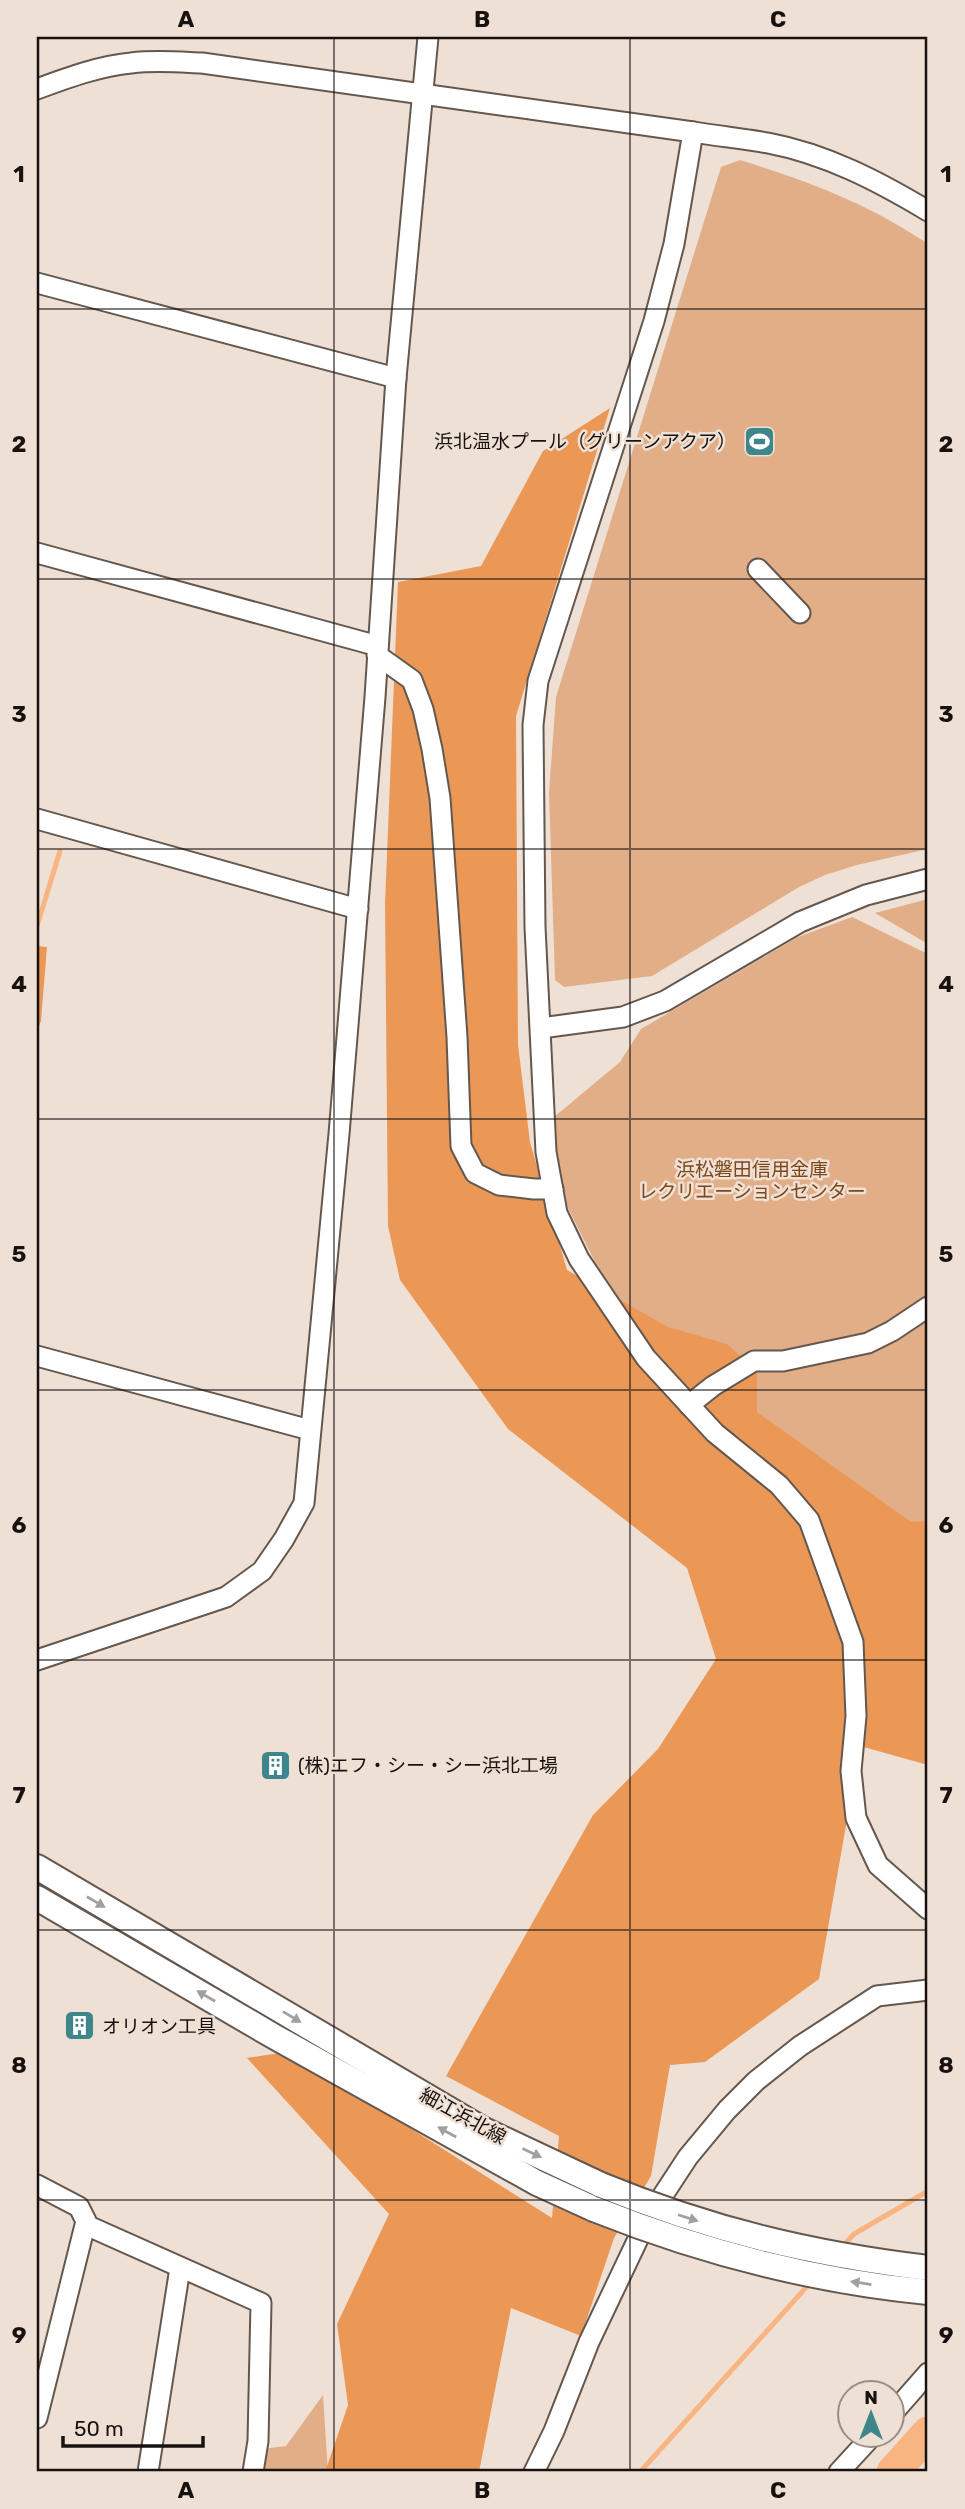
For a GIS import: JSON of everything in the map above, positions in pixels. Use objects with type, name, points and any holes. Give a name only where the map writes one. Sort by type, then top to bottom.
[{"type":"main road","name":"細江浜北線","points":[[37,1867],[598,2197],[656,2234],[735,2258],[836,2279],[928,2292]]},
{"type":"main road","name":"細江浜北線","points":[[37,1898],[275,2037],[537,2183],[660,2209],[830,2255],[928,2268]]},
{"type":"street","points":[[37,1660],[226,1597],[262,1571],[284,1539],[303,1503],[339,1135],[378,650],[396,378],[428,37]]},
{"type":"street","points":[[37,89],[128,63],[202,63],[769,144],[820,157],[877,181],[928,211]]},
{"type":"street","points":[[693,132],[674,244],[654,321],[538,681],[533,725],[535,927],[546,1152],[557,1213],[579,1259],[646,1358],[715,1433],[779,1485],[809,1520],[853,1642],[856,1716],[851,1771],[856,1818],[878,1864],[928,1909]]},
{"type":"street","points":[[37,283],[396,378]]},
{"type":"street","points":[[37,554],[378,650],[412,680],[423,709],[440,798],[457,1037],[461,1146],[475,1173],[499,1185],[553,1189]]},
{"type":"street","points":[[758,569],[800,613]]},
{"type":"street","points":[[37,819],[358,909]]},
{"type":"street","points":[[541,1028],[623,1017],[634,1013],[665,1001],[800,922],[866,895],[928,879]]},
{"type":"street","points":[[689,1405],[754,1361],[783,1361],[868,1343],[928,1307]]},
{"type":"street","points":[[37,1356],[310,1430]]},
{"type":"street","points":[[534,2472],[554,2431],[589,2342],[648,2218],[688,2157],[746,2091],[800,2046],[877,1996],[928,1990]]},
{"type":"street","points":[[37,2185],[79,2207],[86,2223],[37,2418]]},
{"type":"street","points":[[86,2223],[261,2303],[258,2441],[253,2472]]},
{"type":"street","points":[[148,2472],[180,2268]]},
{"type":"street","points":[[906,2397],[928,2373]]},
{"type":"street","points":[[839,2472],[859,2450]]},
{"type":"green space","points":[[740,160],[860,205],[928,244],[928,849],[825,875],[799,887],[652,976],[564,987],[555,980],[549,792],[556,697],[721,167]]},
{"type":"green space","points":[[928,899],[928,944],[875,913]]},
{"type":"green space","name":"浜松磐田信用金庫 レクリエーションセンター","points":[[852,917],[928,954],[928,1574],[657,1355],[595,1262],[568,1208],[554,1159],[554,1117],[620,1062],[641,1029],[798,937]]},
{"type":"green space","points":[[323,2395],[328,2472],[259,2472],[263,2449],[286,2446]]},
{"type":"shaded area","points":[[610,408],[516,716],[518,1045],[530,1142],[567,1270],[668,1327],[727,1344],[757,1371],[757,1412],[911,1522],[928,1521],[928,1765],[860,1746],[819,1979],[705,2062],[670,2065],[651,2176],[614,2238],[581,2336],[511,2308],[479,2472],[325,2472],[348,2405],[337,2324],[389,2214],[247,2058],[279,2053],[402,2123],[552,2218],[559,2136],[446,2076],[593,1815],[658,1749],[716,1659],[687,1568],[508,1429],[400,1280],[388,1226],[385,904],[398,582],[481,566],[543,451]]},
{"type":"shaded area","points":[[37,946],[47,947],[41,1021],[37,1031]]},
{"type":"waterway","points":[[37,926],[60,851]]},
{"type":"waterway","points":[[841,2248],[854,2234],[928,2191]]},
{"type":"waterway","points":[[640,2472],[811,2282]]},
{"type":"waterway","points":[[893,2472],[928,2433]]},
{"type":"place","name":"浜北温水プール（グリーンアクア）","points":[[759,441]]},
{"type":"place","name":"(株)エフ・シー・シー浜北工場","points":[[275,1765]]},
{"type":"place","name":"オリオン工具","points":[[79,2026]]}]
